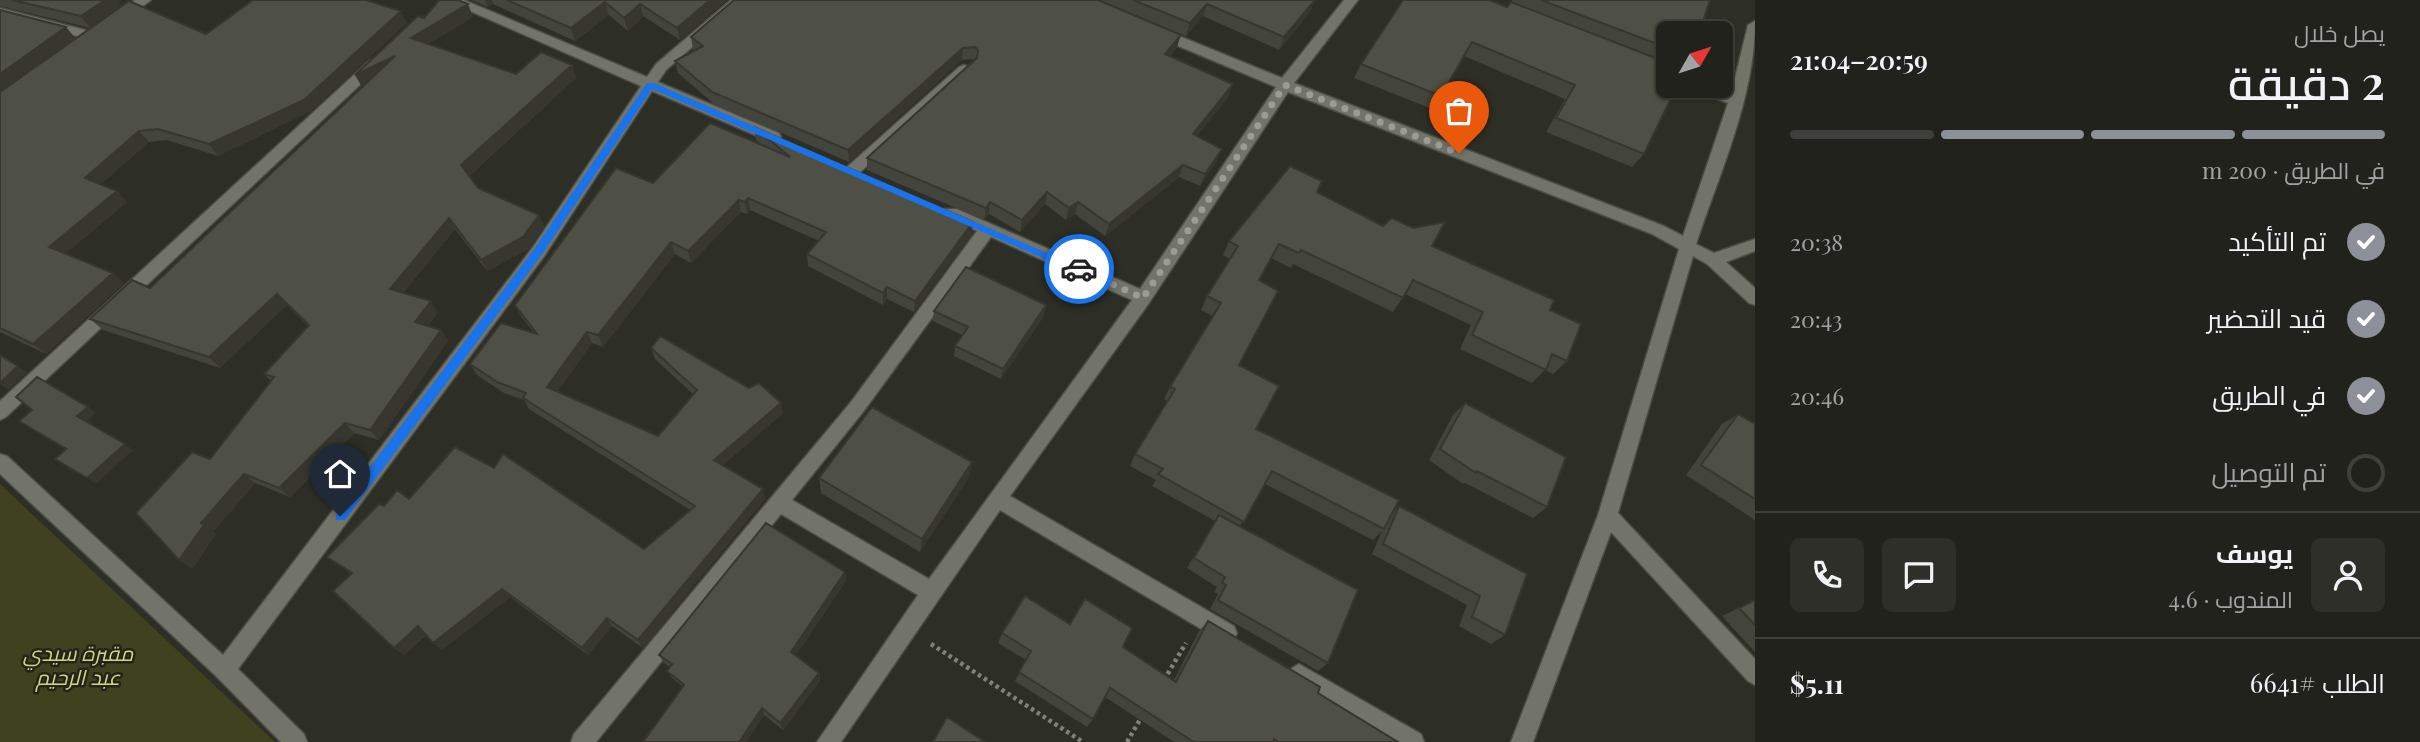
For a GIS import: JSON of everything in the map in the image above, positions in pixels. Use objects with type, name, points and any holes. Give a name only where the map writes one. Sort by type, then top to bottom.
[{"type":"street","points":[[0,12],[86,40],[144,0]]},
{"type":"street","points":[[452,0],[789,144]]},
{"type":"street","points":[[224,670],[539,251],[669,57],[738,0]]},
{"type":"street","points":[[828,742],[931,591],[1143,298],[1285,85],[1352,0]]},
{"type":"street","points":[[1522,742],[1608,515],[1688,245],[1736,101],[1755,25]]},
{"type":"street","points":[[1144,27],[1285,85],[1658,230],[1713,260],[1755,298]]},
{"type":"street","points":[[0,412],[383,56]]},
{"type":"street","points":[[852,171],[969,65]]},
{"type":"street","points":[[1728,98],[1736,101]]},
{"type":"street","points":[[939,208],[1143,298]]},
{"type":"street","points":[[582,742],[857,407],[989,229]]},
{"type":"street","points":[[1713,260],[1755,245]]},
{"type":"street","points":[[0,462],[224,670],[296,742]]},
{"type":"street","points":[[997,498],[1248,645]]},
{"type":"street","points":[[779,502],[931,591]]},
{"type":"street","points":[[1608,515],[1755,674]]},
{"type":"street","points":[[1283,666],[1413,742]]},
{"type":"path","points":[[1160,685],[1201,618]]},
{"type":"path","points":[[907,628],[1083,742]]},
{"type":"path","points":[[1127,742],[1147,708]]},
{"type":"green space","name":"مقبرة سيدي عبد الرحيم","points":[[0,484],[275,742],[0,742]]},
{"type":"building","points":[[12,0],[105,0],[81,16]]},
{"type":"building","points":[[253,0],[366,0],[401,11],[304,100],[209,144],[158,129],[139,131],[85,178],[117,191],[49,247],[113,273],[33,344],[0,328],[0,92],[129,1],[206,34]]},
{"type":"building","points":[[439,0],[458,0],[468,4],[411,38],[516,74],[541,52],[572,65],[461,165],[478,188],[539,215],[523,237],[481,260],[449,218],[390,289],[431,301],[415,322],[441,330],[370,430],[345,423],[279,488],[244,474],[201,523],[204,525],[179,560],[136,513],[192,452],[210,459],[274,377],[264,374],[309,325],[277,294],[209,357],[90,319],[132,280],[150,288],[395,56],[355,75],[418,16],[424,18]]},
{"type":"building","points":[[507,0],[710,0],[677,28],[640,4],[624,18],[605,2],[571,28]]},
{"type":"building","points":[[734,0],[1098,0],[1181,35],[1165,54],[1233,84],[1193,134],[1222,149],[1205,174],[1183,165],[1109,224],[1078,202],[1069,208],[1047,192],[1022,220],[990,202],[986,208],[867,158],[977,58],[978,50],[975,47],[963,48],[848,150],[712,92],[675,61],[703,46],[691,37]]},
{"type":"building","points":[[1133,0],[1315,0],[1284,37],[1207,4],[1190,23]]},
{"type":"building","points":[[1403,0],[1489,0],[1507,7],[1511,2],[1656,58],[1656,98],[1671,98],[1644,154],[1556,118],[1575,85],[1472,42],[1441,96],[1361,64]]},
{"type":"building","points":[[1541,0],[1710,0],[1703,21],[1656,21],[1656,43]]},
{"type":"building","points":[[0,10],[66,27],[0,74]]},
{"type":"building","points":[[710,123],[790,157],[754,127],[973,222],[915,301],[887,287],[883,293],[807,254],[826,232],[748,198],[745,202],[739,200],[688,251],[671,242],[598,335],[587,332],[547,387],[658,436],[697,390],[651,348],[660,336],[749,388],[759,383],[781,403],[714,460],[763,489],[638,640],[607,618],[582,648],[502,589],[433,643],[418,626],[394,648],[333,591],[352,573],[327,557],[379,504],[384,506],[397,490],[409,499],[455,447],[494,468],[503,454],[644,549],[695,506],[523,398],[526,393],[497,382],[470,364],[501,323],[537,334],[515,305],[616,168],[653,183]]},
{"type":"building","points":[[1290,166],[1322,181],[1317,192],[1383,226],[1392,218],[1413,228],[1445,222],[1432,246],[1554,300],[1550,310],[1581,324],[1567,361],[1552,354],[1546,370],[1472,335],[1483,312],[1413,280],[1403,298],[1301,250],[1299,253],[1279,244],[1259,280],[1278,291],[1239,365],[1279,386],[1256,429],[1399,500],[1384,529],[1272,471],[1244,522],[1158,474],[1163,469],[1135,454],[1175,389],[1170,387],[1221,303],[1207,296],[1238,246],[1229,241]]},
{"type":"building","points":[[966,267],[1046,305],[1003,369],[955,346],[968,327],[934,311]]},
{"type":"building","points":[[0,355],[18,366],[0,383]]},
{"type":"building","points":[[37,377],[88,407],[77,416],[125,444],[87,478],[55,459],[66,449],[19,421],[32,410],[16,397]]},
{"type":"building","points":[[1465,403],[1566,457],[1547,507],[1477,471],[1476,473],[1440,449]]},
{"type":"building","points":[[872,407],[972,462],[922,539],[819,478]]},
{"type":"building","points":[[1738,414],[1755,424],[1755,499],[1701,465]]},
{"type":"building","points":[[1399,506],[1527,574],[1505,635],[1472,617],[1480,596],[1383,544]]},
{"type":"building","points":[[1219,515],[1358,590],[1328,663],[1218,600],[1226,585],[1222,583],[1225,577],[1194,558]]},
{"type":"building","points":[[766,523],[845,572],[791,652],[819,673],[780,723],[762,708],[739,742],[643,742],[684,685],[667,671],[672,664],[659,655]]},
{"type":"building","points":[[1025,596],[1070,624],[1085,599],[1132,628],[1123,647],[1176,682],[1208,621],[1320,687],[1318,693],[1398,742],[1279,742],[1274,739],[1273,742],[1194,742],[1110,688],[1093,719],[1019,672],[1031,651],[1002,633]]},
{"type":"building","points":[[1755,600],[1755,625],[1739,608]]},
{"type":"building","points":[[947,717],[985,742],[933,742]]},
{"type":"way so far","points":[[1079,269],[1143,298],[1285,85],[1459,153]]},
{"type":"route","points":[[340,516],[539,251],[651,85],[1079,269]]}]
